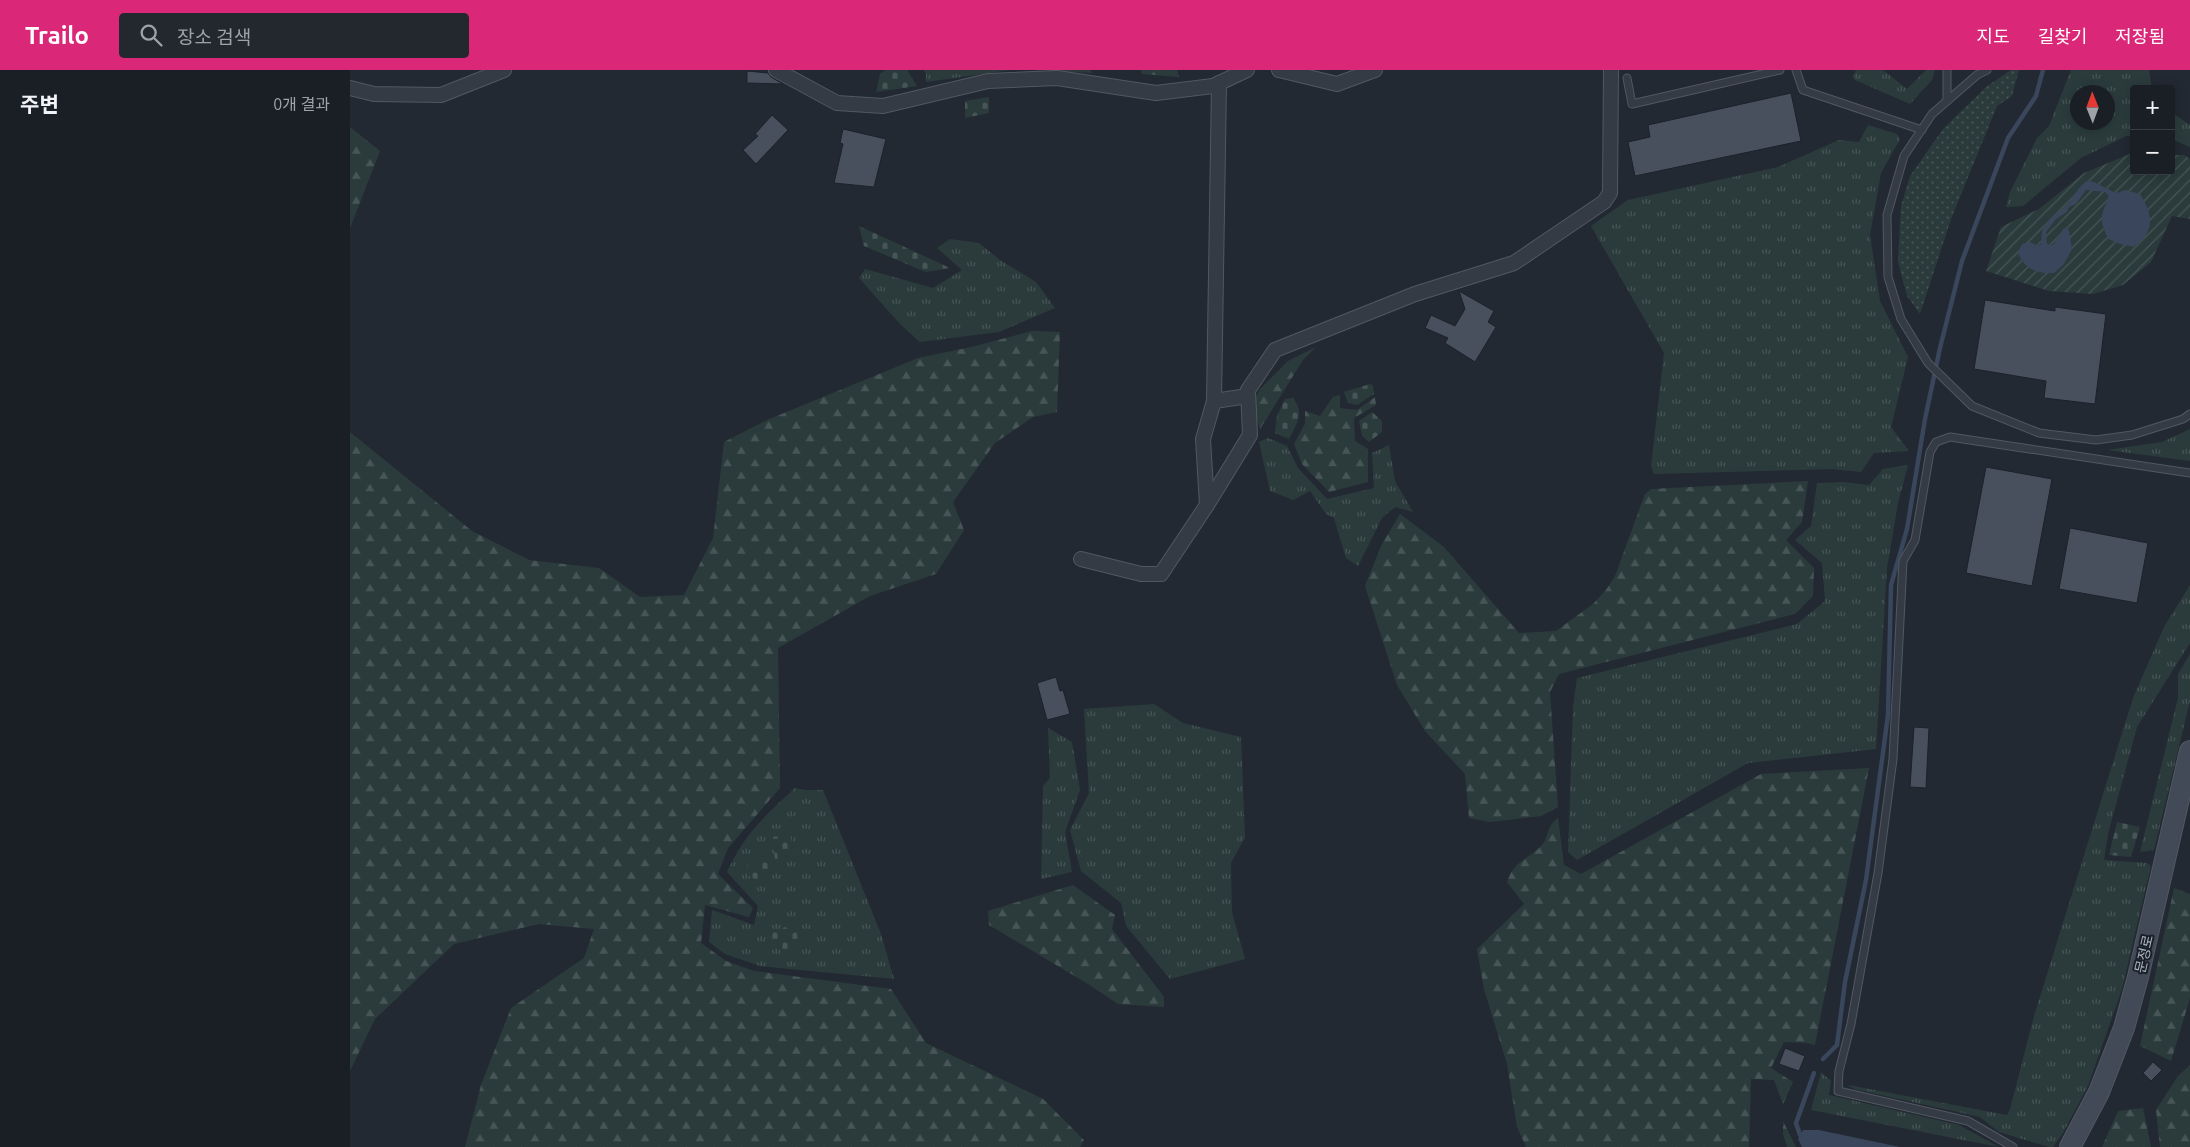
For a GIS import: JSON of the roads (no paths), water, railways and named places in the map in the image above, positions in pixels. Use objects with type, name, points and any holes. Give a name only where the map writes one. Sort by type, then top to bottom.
[{"type":"main road","name":"문정로","points":[[2070,1147],[2099,1092],[2124,1028],[2138,977],[2190,751]]},
{"type":"street","points":[[350,88],[374,94],[441,95],[504,70]]},
{"type":"street","points":[[776,70],[837,103],[883,106],[988,81],[1057,78],[1156,93],[1213,86],[1247,70]]},
{"type":"street","points":[[1279,70],[1337,84],[1376,70]]},
{"type":"street","points":[[1081,559],[1141,574],[1161,574],[1250,436],[1248,390],[1276,350],[1415,294],[1514,263],[1604,202],[1610,193],[1611,70]]},
{"type":"street","points":[[1207,505],[1203,439],[1214,401],[1219,83]]},
{"type":"street","points":[[1214,401],[1248,396]]},
{"type":"lane","points":[[1627,78],[1632,104],[1750,74],[1780,70]]},
{"type":"lane","points":[[1796,70],[1803,90],[1922,130]]},
{"type":"lane","points":[[1947,70],[1947,101]]},
{"type":"lane","points":[[1987,70],[1977,75],[1932,114],[1904,156],[1887,215],[1888,277],[1901,319],[1928,363],[1972,406],[2039,433],[2096,440],[2132,435],[2182,419],[2190,414]]},
{"type":"lane","points":[[2013,1147],[1968,1121],[1838,1090],[1839,1071],[1851,1024],[1878,873],[1893,759],[1903,561],[1914,540],[1930,452],[1936,442],[1950,436],[2190,473]]},
{"type":"water","points":[[2087,181],[2094,182],[2116,193],[2126,190],[2140,194],[2150,216],[2149,229],[2145,235],[2133,247],[2108,239],[2102,217],[2109,196],[2105,192],[2086,190],[2076,204],[2069,207],[2067,212],[2056,219],[2046,232],[2047,244],[2053,245],[2064,228],[2069,230],[2072,249],[2064,264],[2054,273],[2042,273],[2028,267],[2018,253],[2022,244],[2030,242],[2038,246],[2041,244],[2045,225],[2067,205],[2079,188]]},
{"type":"water","points":[[1803,1130],[1819,1130],[1900,1147],[1802,1147],[1798,1139]]},
{"type":"waterway","points":[[1823,1059],[1837,1045],[1845,982],[1866,880],[1888,715],[1891,585],[1907,529],[1925,419],[1940,348],[1962,261],[2008,138],[2036,96],[2043,70]]},
{"type":"waterway","points":[[1800,1135],[1796,1123],[1814,1073]]}]
